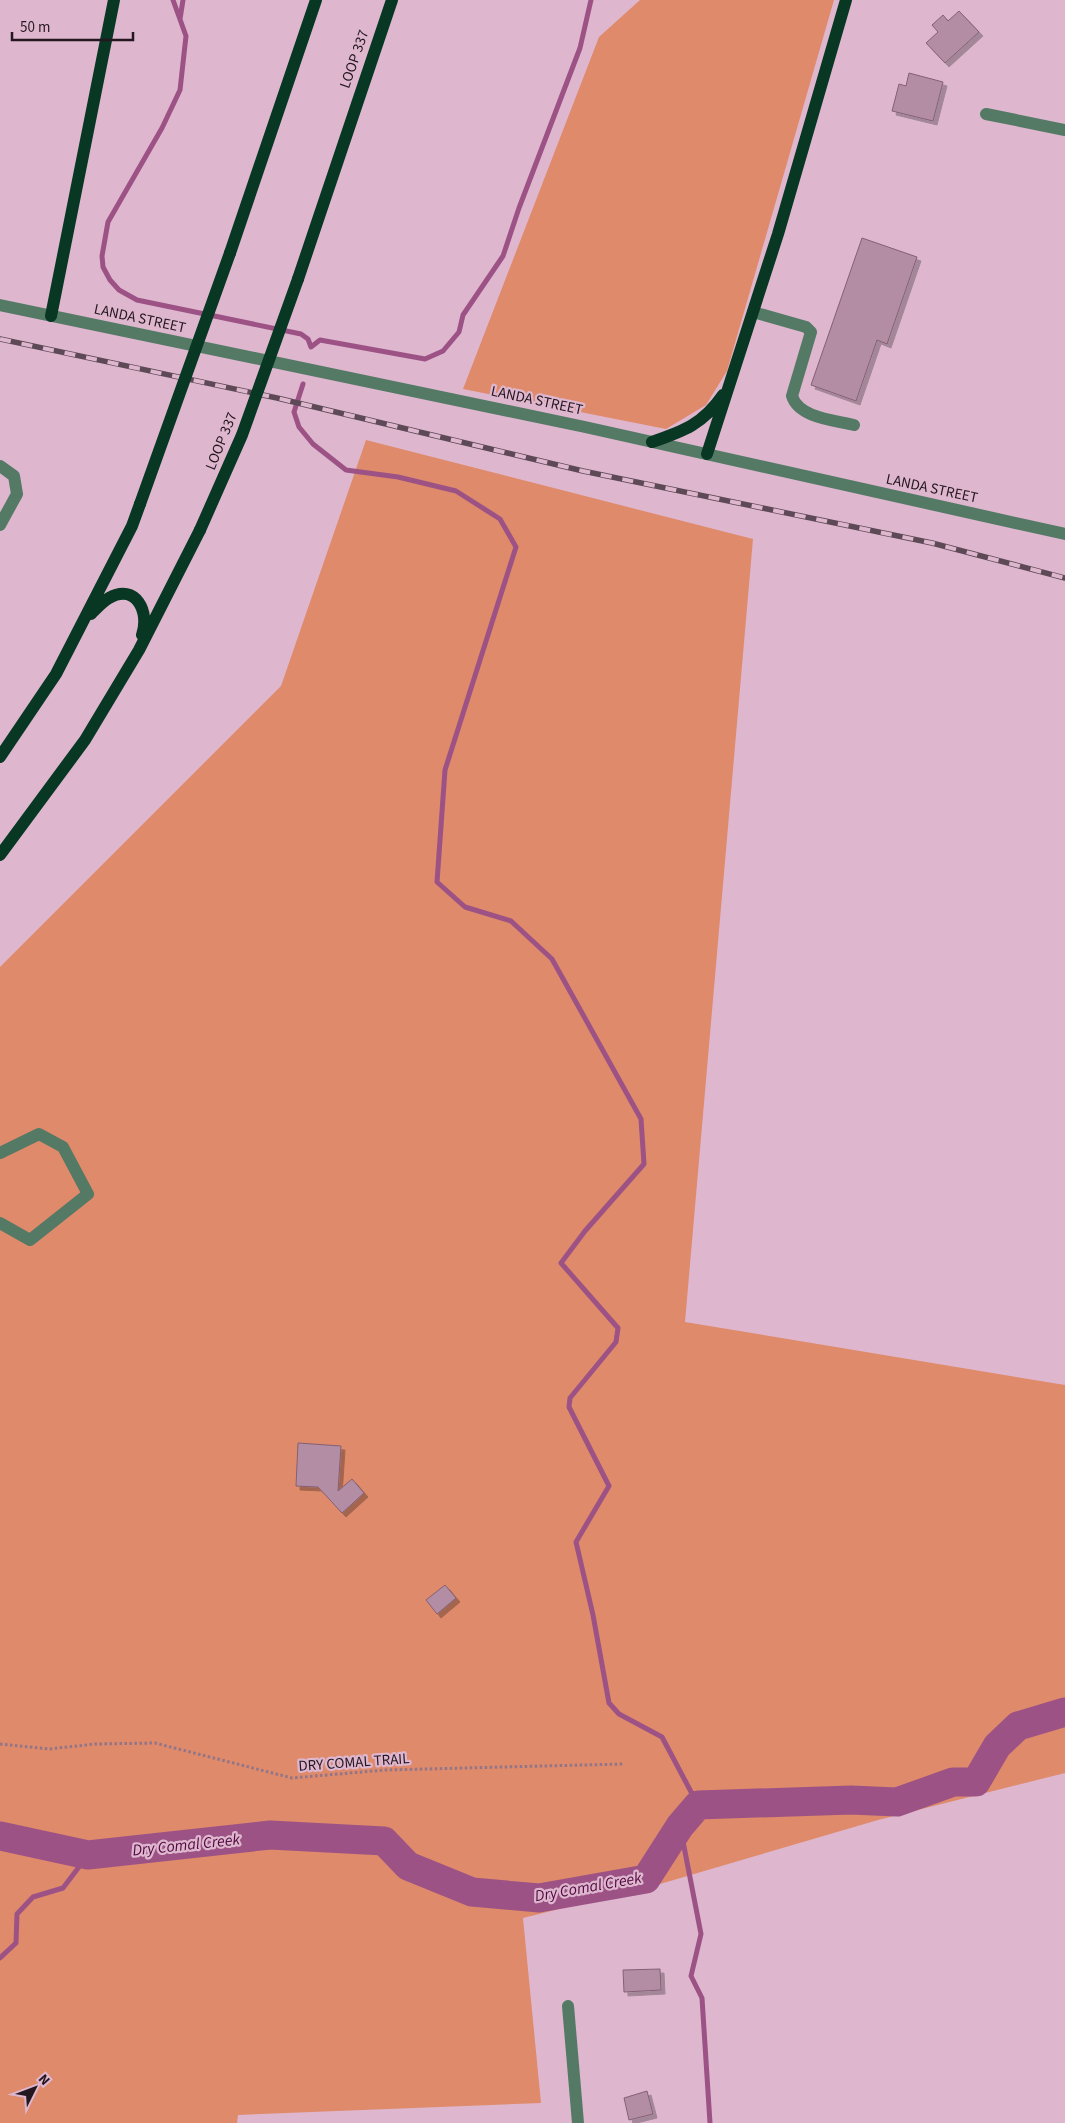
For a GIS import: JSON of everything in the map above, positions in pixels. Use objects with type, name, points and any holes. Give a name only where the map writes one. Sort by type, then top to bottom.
[{"type":"main road","points":[[51,316],[114,0]]},
{"type":"main road","points":[[0,757],[56,674],[132,526],[230,253],[316,0]]},
{"type":"main road","name":"LOOP 337","points":[[0,855],[85,740],[132,661],[200,530],[242,435],[298,279],[392,0]]},
{"type":"main road","points":[[707,454],[778,234],[846,0]]},
{"type":"main road","points":[[652,442],[694,425],[708,414],[729,386]]},
{"type":"main road","points":[[84,621],[109,598],[127,595],[136,599],[144,610],[145,620],[132,661]]},
{"type":"street","points":[[986,114],[1065,130]]},
{"type":"street","name":"LANDA STREET","points":[[0,305],[652,442],[1065,534]]},
{"type":"street","points":[[754,312],[806,327],[810,332],[792,396],[794,402],[805,412],[854,425]]},
{"type":"street","points":[[0,466],[14,476],[17,494],[0,525]]},
{"type":"street","points":[[0,1153],[39,1134],[62,1147],[88,1194],[30,1240],[0,1223]]},
{"type":"street","points":[[568,2006],[578,2123]]},
{"type":"path","name":"DRY COMAL TRAIL","points":[[0,1744],[49,1749],[95,1744],[155,1743],[292,1778],[385,1770],[624,1764]]},
{"type":"shaded area","points":[[640,0],[834,0],[727,371],[706,405],[666,429],[463,389],[599,37]]},
{"type":"shaded area","points":[[366,440],[753,539],[685,1322],[1065,1385],[1065,1773],[878,1820],[660,1884],[523,1918],[541,2103],[238,2115],[237,2123],[0,2123],[0,967],[281,686]]},
{"type":"building","points":[[959,11],[979,32],[945,63],[926,43],[938,32],[932,25],[943,15],[948,21]]},
{"type":"building","points":[[909,73],[943,82],[933,121],[892,111],[899,84],[906,86]]},
{"type":"building","points":[[862,238],[917,257],[887,344],[877,340],[856,401],[811,385]]},
{"type":"building","points":[[298,1443],[341,1446],[338,1491],[352,1479],[364,1493],[342,1513],[318,1487],[296,1486]]},
{"type":"building","points":[[445,1585],[456,1598],[437,1614],[426,1600]]},
{"type":"building","points":[[660,1969],[661,1990],[624,1992],[623,1970]]},
{"type":"building","points":[[647,2091],[653,2114],[629,2120],[624,2098]]},
{"type":"waterway","points":[[173,0],[186,36],[180,90],[162,128],[108,222],[102,256],[103,267],[110,280],[119,290],[137,300],[301,334],[308,339],[311,347],[320,340],[425,359],[443,351],[459,332],[463,315],[503,256],[519,208],[580,48],[591,0]]},
{"type":"waterway","points":[[180,19],[183,0]]},
{"type":"waterway","points":[[303,384],[294,412],[299,427],[313,444],[346,470],[398,477],[456,491],[500,519],[516,547],[445,770],[437,882],[465,907],[511,921],[552,959],[641,1119],[644,1164],[585,1231],[561,1263],[618,1328],[616,1342],[570,1398],[569,1407],[609,1486],[576,1542],[593,1615],[609,1703],[619,1714],[662,1737],[698,1805]]},
{"type":"waterway","name":"Dry Comal Creek","points":[[0,1836],[88,1855],[270,1835],[384,1841],[408,1866],[472,1892],[539,1898],[646,1879],[680,1826],[698,1805],[851,1800],[897,1802],[953,1782],[976,1782],[997,1746],[1018,1726],[1065,1712]]},
{"type":"waterway","points":[[680,1826],[701,1934],[691,1976],[702,1998],[710,2123]]},
{"type":"waterway","points":[[0,1958],[16,1943],[17,1914],[33,1897],[63,1888],[88,1855]]},
{"type":"railway","points":[[0,339],[277,398],[583,471],[932,543],[1065,578]]}]
